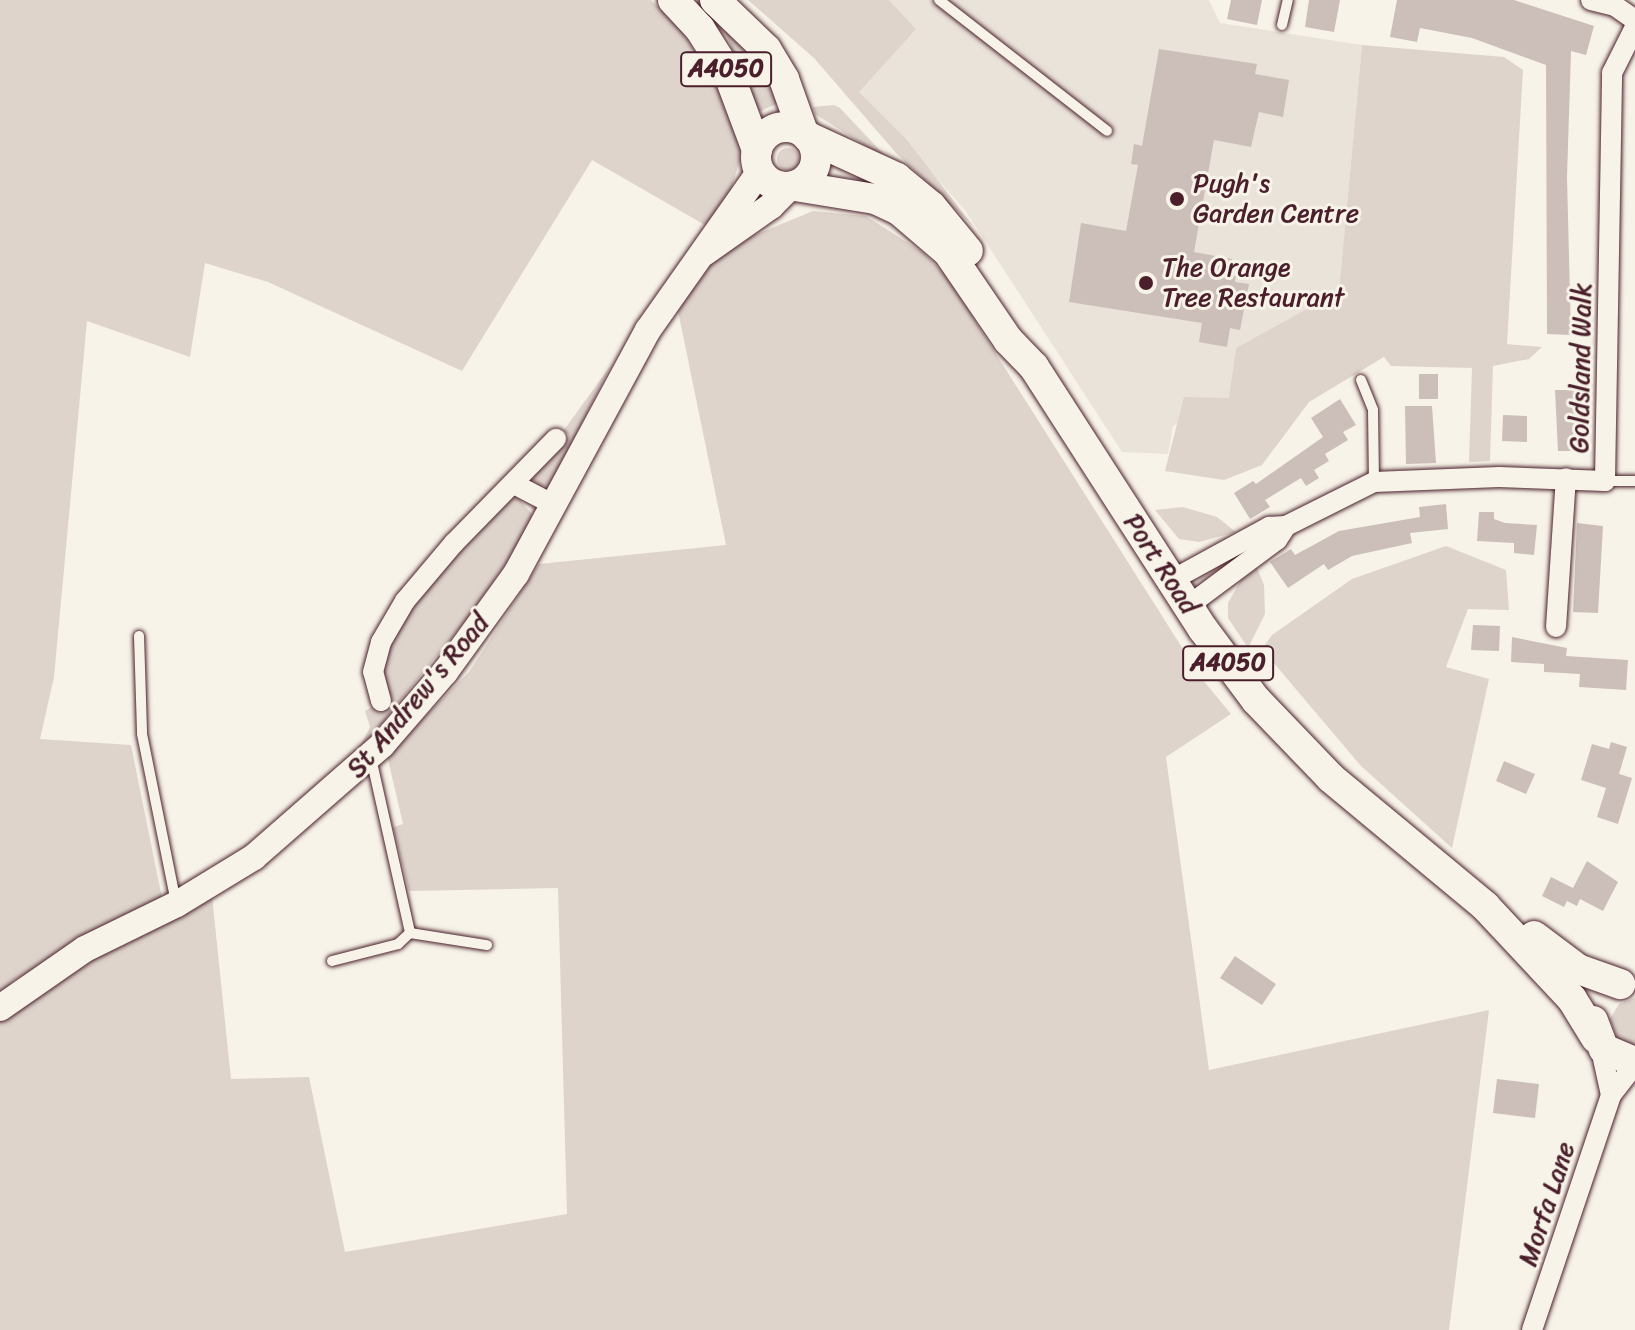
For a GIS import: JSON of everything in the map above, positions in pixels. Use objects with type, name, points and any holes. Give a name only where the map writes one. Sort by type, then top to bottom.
[{"type":"main road","name":"A4050","points":[[673,0],[700,29],[729,75],[759,160]]},
{"type":"main road","name":"A4050","points":[[716,0],[750,29],[776,65],[806,134]]},
{"type":"main road","points":[[773,130],[806,134],[816,163],[792,186],[774,185],[759,160],[773,130]]},
{"type":"main road","name":"Port Road","points":[[806,134],[873,163],[931,206],[962,242],[1022,332],[1034,367]]},
{"type":"main road","name":"Port Road","points":[[792,186],[875,199],[920,226],[948,252],[1008,340],[1034,367],[1188,606],[1256,700],[1331,778],[1485,906],[1572,999],[1598,1041]]},
{"type":"main road","name":"Port Road","points":[[1485,906],[1508,915],[1578,969],[1631,982]]},
{"type":"main road","name":"Port Road","points":[[1598,1041],[1594,1010],[1608,990],[1631,982]]},
{"type":"main road","points":[[1598,1041],[1615,1058],[1635,1063]]},
{"type":"street","points":[[716,0],[712,20],[731,54],[729,75]]},
{"type":"street","points":[[1591,0],[1615,6],[1635,20]]},
{"type":"street","name":"Goldsland Walk","points":[[1172,580],[1269,527],[1286,526],[1374,482],[1566,478],[1605,481],[1612,73],[1635,27]]},
{"type":"street","name":"St Andrew's Road","points":[[0,1008],[85,949],[177,904],[273,843],[371,757],[470,639],[556,506],[622,374],[759,160]]},
{"type":"street","name":"St Andrew's Road","points":[[701,255],[761,215],[792,186]]},
{"type":"street","points":[[381,701],[373,672],[381,642],[405,601],[454,543],[556,439]]},
{"type":"street","points":[[1556,627],[1566,478]]},
{"type":"street","points":[[514,484],[556,506]]},
{"type":"street","name":"Goldsland Walk","points":[[1188,606],[1277,540],[1286,526]]},
{"type":"street","points":[[1598,1041],[1611,1095]]},
{"type":"street","name":"Morfa Lane","points":[[1532,1330],[1611,1095],[1635,1063]]},
{"type":"lane","points":[[939,0],[1107,131]]},
{"type":"lane","points":[[1282,25],[1288,0]]},
{"type":"lane","points":[[1361,380],[1373,410],[1374,482]]},
{"type":"lane","points":[[1605,481],[1635,481]]},
{"type":"lane","points":[[139,636],[142,734],[177,904]]},
{"type":"lane","points":[[371,757],[410,933]]},
{"type":"lane","points":[[410,933],[487,945]]},
{"type":"lane","points":[[332,961],[398,944],[410,933]]},
{"type":"shaded area","points":[[0,0],[651,0],[681,30],[726,100],[739,135],[740,160],[728,199],[705,225],[592,160],[462,371],[268,282],[205,263],[190,357],[87,321],[54,677],[40,739],[131,745],[162,898],[14,980],[0,994]]},
{"type":"shaded area","points":[[748,0],[889,0],[916,29],[859,92],[907,140],[973,226],[896,153],[814,58]]},
{"type":"shaded area","points":[[889,0],[1209,0],[1220,23],[1362,45],[1339,291],[1236,348],[1230,398],[1173,426],[1168,454],[1122,452],[965,210],[858,91],[916,29]]},
{"type":"shaded area","points":[[722,24],[754,51],[779,103],[758,112]]},
{"type":"shaded area","points":[[1362,45],[1504,57],[1523,70],[1507,344],[1542,347],[1529,359],[1493,366],[1490,461],[1469,462],[1472,368],[1391,366],[1384,357],[1309,402],[1262,465],[1224,480],[1165,471],[1184,397],[1229,398],[1236,348],[1339,291]]},
{"type":"shaded area","points":[[834,105],[891,162],[815,114],[813,107]]},
{"type":"shaded area","points":[[788,148],[796,151],[799,159],[796,167],[788,170],[780,167],[777,159],[780,151]]},
{"type":"shaded area","points":[[813,211],[866,216],[922,252],[946,275],[1202,679],[1231,714],[1166,757],[1209,1070],[1489,1010],[1449,1330],[0,1330],[0,1019],[82,963],[212,896],[231,1079],[309,1077],[345,1252],[567,1214],[558,888],[409,891],[393,827],[403,824],[387,755],[469,672],[539,564],[726,545],[677,306],[701,267],[745,239]]},
{"type":"shaded area","points":[[611,365],[551,485],[538,486],[533,479],[536,469],[569,436],[564,430]]},
{"type":"shaded area","points":[[518,498],[533,515],[517,547],[470,615],[355,756],[370,727],[365,711],[372,707],[381,713],[388,705],[381,661],[418,596],[511,499]]},
{"type":"shaded area","points":[[1183,507],[1217,517],[1236,532],[1199,542],[1179,539],[1155,510]]},
{"type":"shaded area","points":[[1446,546],[1506,570],[1509,610],[1468,609],[1446,667],[1489,679],[1452,848],[1361,766],[1262,649],[1272,635],[1352,579]]},
{"type":"shaded area","points":[[1257,568],[1264,585],[1265,614],[1248,648],[1228,618],[1228,603],[1241,580]]},
{"type":"shaded area","points":[[1635,998],[1635,1049],[1619,1043],[1610,1019],[1619,1004]]},
{"type":"building","points":[[1231,0],[1262,0],[1257,25],[1227,19]]},
{"type":"building","points":[[1309,0],[1340,0],[1334,32],[1305,27]]},
{"type":"building","points":[[1397,0],[1514,0],[1594,26],[1586,55],[1571,51],[1567,177],[1571,335],[1547,334],[1546,65],[1472,38],[1420,28],[1417,42],[1390,37]]},
{"type":"building","name":"Pugh's Garden Centre","points":[[1159,49],[1257,64],[1255,74],[1289,80],[1283,117],[1259,112],[1251,147],[1214,140],[1194,252],[1232,259],[1229,275],[1236,276],[1235,282],[1249,284],[1240,330],[1230,328],[1227,347],[1199,342],[1202,323],[1069,302],[1081,223],[1126,231],[1138,165],[1131,164],[1134,144],[1142,146]]},
{"type":"building","points":[[1419,374],[1438,374],[1438,399],[1419,399]]},
{"type":"building","points":[[1555,390],[1579,390],[1582,451],[1558,451]]},
{"type":"building","points":[[1340,399],[1356,425],[1343,432],[1348,440],[1325,454],[1329,461],[1314,470],[1319,478],[1306,486],[1301,478],[1265,500],[1270,507],[1250,519],[1234,493],[1253,481],[1256,484],[1323,437],[1311,418]]},
{"type":"building","points":[[1405,406],[1432,406],[1436,463],[1406,464]]},
{"type":"building","points":[[1503,415],[1527,416],[1527,442],[1502,441]]},
{"type":"building","points":[[1446,504],[1448,529],[1410,533],[1412,543],[1352,556],[1328,570],[1324,564],[1288,588],[1270,562],[1291,549],[1295,555],[1339,531],[1420,517],[1419,507]]},
{"type":"building","points":[[1479,512],[1494,512],[1494,519],[1505,523],[1537,525],[1534,555],[1514,553],[1514,543],[1477,541]]},
{"type":"building","points":[[1577,523],[1603,526],[1598,613],[1573,612]]},
{"type":"building","points":[[1473,625],[1500,626],[1499,651],[1471,650]]},
{"type":"building","points":[[1512,637],[1567,648],[1566,656],[1628,660],[1626,690],[1579,687],[1580,674],[1544,672],[1544,664],[1511,662]]},
{"type":"building","points":[[1611,742],[1627,747],[1619,774],[1632,778],[1618,824],[1597,817],[1606,788],[1581,780],[1592,744],[1609,749]]},
{"type":"building","points":[[1504,761],[1535,774],[1526,794],[1496,781]]},
{"type":"building","points":[[1587,861],[1618,882],[1603,911],[1580,899],[1577,906],[1567,901],[1564,907],[1542,896],[1551,877],[1573,888]]},
{"type":"building","points":[[1235,956],[1276,984],[1262,1005],[1220,978]]},
{"type":"building","points":[[1497,1079],[1539,1084],[1535,1118],[1493,1113]]},
{"type":"place","name":"Pugh's Garden Centre","points":[[1177,199]]},
{"type":"place","name":"The Orange Tree Restaurant","points":[[1146,283]]}]
